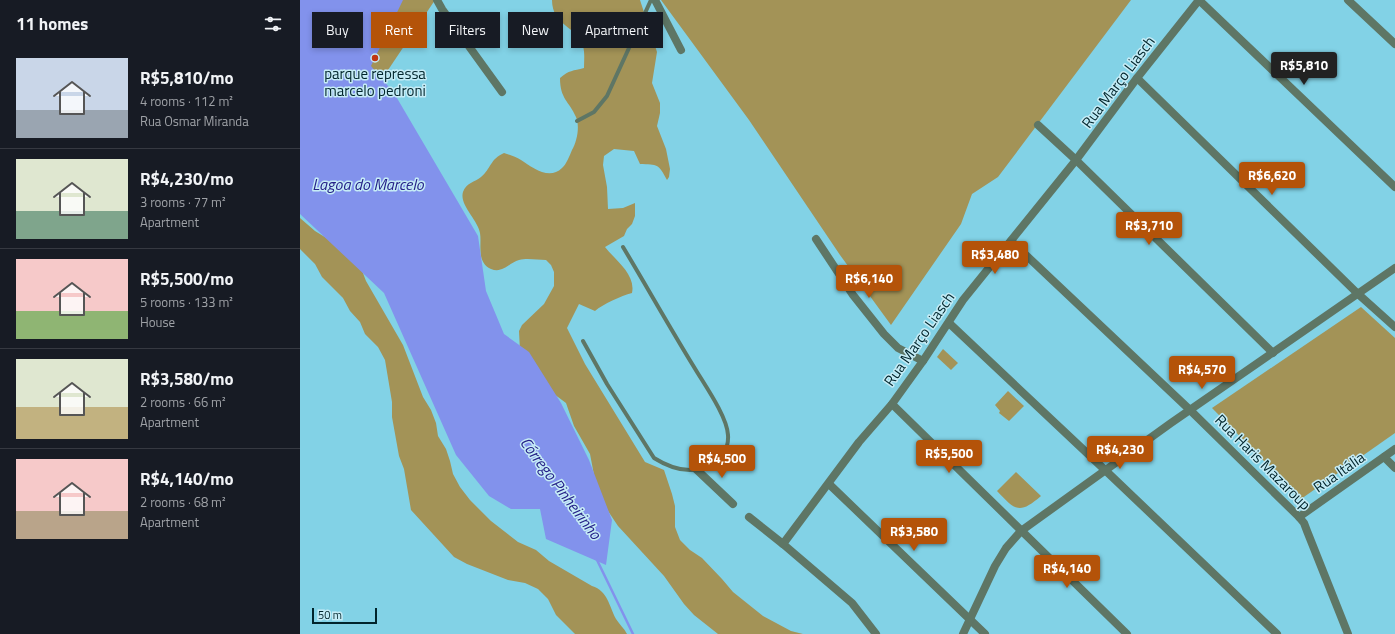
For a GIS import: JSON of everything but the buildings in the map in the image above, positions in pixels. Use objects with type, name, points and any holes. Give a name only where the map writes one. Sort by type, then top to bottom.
[{"type":"street","points":[[437,0],[502,92]]},
{"type":"street","points":[[655,0],[682,50]]},
{"type":"street","points":[[1199,0],[1395,187]]},
{"type":"street","name":"Rua Março Liasch","points":[[783,544],[859,442],[892,404],[923,361],[963,300],[1076,160],[1137,78],[1199,0]]},
{"type":"street","points":[[1348,0],[1395,44]]},
{"type":"street","points":[[1137,78],[1357,293],[1395,327]]},
{"type":"street","points":[[1038,126],[1076,160],[1273,353]]},
{"type":"street","points":[[816,239],[853,295],[884,334],[898,348],[923,361]]},
{"type":"street","name":"Rua Haris Mazaroup","points":[[1011,241],[1190,410],[1299,517],[1304,523],[1348,634]]},
{"type":"street","points":[[963,634],[1006,548],[1021,531],[1171,423],[1395,268]]},
{"type":"street","points":[[949,322],[1276,634]]},
{"type":"street","points":[[892,404],[1127,634]]},
{"type":"street","name":"Rua Itália","points":[[1299,517],[1395,449]]},
{"type":"street","points":[[1384,457],[1395,468]]},
{"type":"street","points":[[696,469],[733,504]]},
{"type":"street","points":[[829,484],[985,634]]},
{"type":"street","points":[[749,517],[852,603],[876,634]]},
{"type":"lane","points":[[577,121],[594,112],[607,96],[651,0]]},
{"type":"lane","points":[[583,341],[607,384],[654,458],[666,466],[686,470],[706,467],[714,463],[722,456],[728,444],[728,433],[725,423],[701,378],[623,247]]},
{"type":"shaded area","points":[[300,0],[435,0],[427,12],[371,12],[371,48],[403,48],[382,79],[340,48],[363,48],[363,12],[312,12],[312,27],[300,18]]},
{"type":"shaded area","points":[[552,0],[640,0],[644,12],[571,12],[571,30],[563,23],[563,12],[554,12]]},
{"type":"shaded area","points":[[661,0],[1131,0],[998,177],[972,194],[961,224],[891,325],[840,255],[749,120]]},
{"type":"shaded area","points":[[656,48],[657,52],[652,83],[660,103],[660,113],[657,126],[666,149],[670,169],[667,180],[662,170],[657,166],[640,164],[634,151],[614,149],[604,156],[603,165],[607,187],[608,209],[623,208],[635,203],[635,216],[632,224],[627,229],[624,236],[605,247],[628,274],[631,280],[632,293],[612,300],[595,311],[579,304],[567,328],[585,364],[645,462],[664,470],[675,506],[675,527],[680,540],[690,550],[702,558],[733,592],[763,616],[791,631],[803,634],[718,634],[694,615],[684,604],[664,576],[618,526],[608,511],[595,480],[590,454],[574,426],[566,403],[554,394],[520,351],[519,331],[522,325],[544,304],[554,286],[554,272],[551,265],[546,260],[522,259],[503,269],[495,270],[486,266],[481,258],[479,228],[466,207],[462,197],[464,189],[481,177],[493,161],[499,155],[504,153],[519,159],[541,172],[557,172],[563,167],[574,146],[578,129],[576,117],[563,95],[560,85],[560,78],[569,72],[584,68],[584,49]]},
{"type":"shaded area","points":[[300,218],[315,231],[328,239],[361,268],[366,281],[403,345],[423,397],[431,410],[436,423],[438,436],[446,449],[453,474],[460,487],[470,500],[491,521],[518,542],[536,550],[549,561],[602,591],[616,619],[627,634],[575,634],[556,615],[548,599],[538,589],[525,583],[508,580],[467,564],[454,557],[411,510],[404,469],[399,456],[392,417],[392,402],[385,360],[378,347],[365,334],[360,322],[350,311],[343,298],[322,277],[315,264],[300,249]]},
{"type":"shaded area","points":[[1361,307],[1395,338],[1395,433],[1301,499],[1212,408]]},
{"type":"shaded area","points":[[943,349],[958,363],[951,370],[937,357]]},
{"type":"shaded area","points":[[1008,391],[1024,406],[1009,421],[999,413],[1000,411],[995,405]]},
{"type":"shaded area","points":[[1016,472],[1041,496],[1034,502],[1022,508],[1013,506],[997,491]]},
{"type":"water","name":"Lagoa do Marcelo","points":[[300,0],[403,0],[397,12],[371,12],[371,48],[380,48],[371,66],[394,93],[478,236],[486,291],[504,334],[529,352],[561,403],[589,460],[612,520],[606,565],[546,539],[540,509],[511,509],[489,496],[456,455],[384,293],[300,214]]},
{"type":"waterway","name":"Córrego Pinheirinho","points":[[597,560],[633,634]]},
{"type":"place","name":"parque repressa marcelo pedroni","points":[[375,58]]}]
